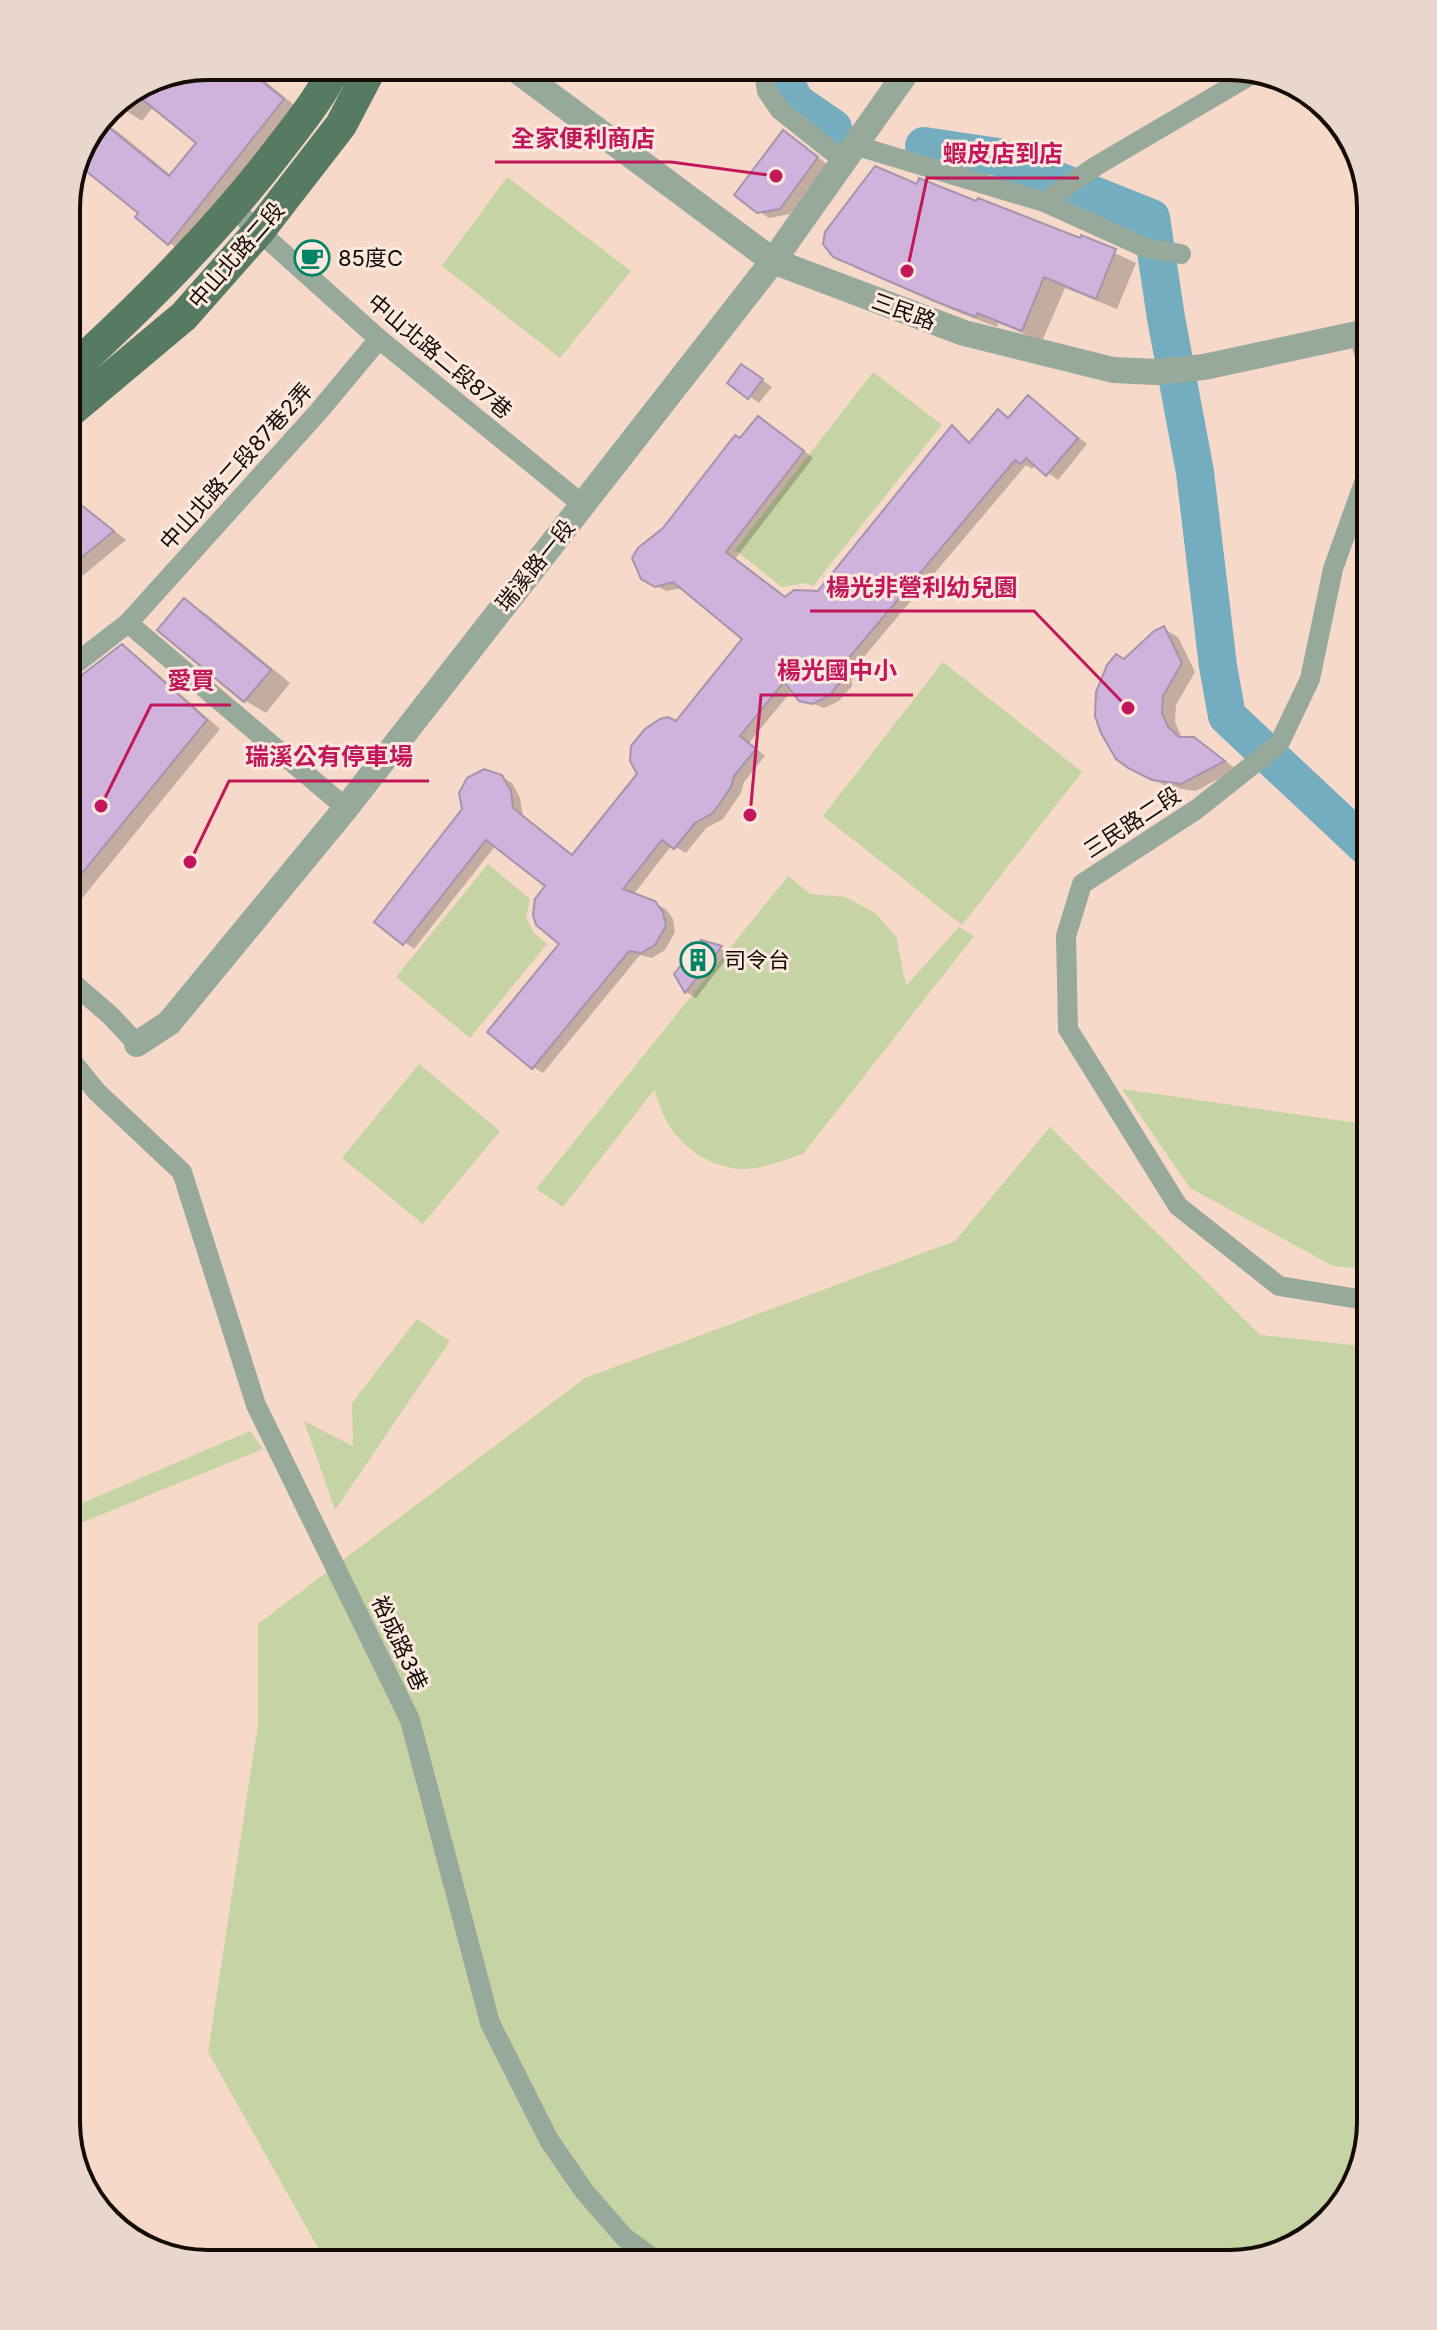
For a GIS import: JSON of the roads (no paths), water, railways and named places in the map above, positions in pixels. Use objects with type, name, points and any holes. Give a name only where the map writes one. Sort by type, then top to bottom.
[{"type":"main road","name":"中山北路二段","points":[[80,362],[151,298],[233,208],[329,80]]},
{"type":"main road","name":"中山北路二段","points":[[80,403],[184,316],[259,231],[341,125],[365,80]]},
{"type":"street","name":"三民路","points":[[530,80],[773,261],[964,333],[1113,370],[1157,372],[1204,367],[1357,336]]},
{"type":"street","points":[[765,80],[767,91],[780,110],[848,152],[1044,202],[1146,248],[1181,254]]},
{"type":"street","name":"瑞溪路一段","points":[[137,1044],[169,1023],[346,808],[773,261],[901,80]]},
{"type":"street","points":[[1044,202],[1096,166],[1242,80]]},
{"type":"street","name":"中山北路二段87巷","points":[[233,208],[379,339],[583,505]]},
{"type":"street","name":"中山北路二段87巷2弄","points":[[80,660],[128,623],[319,411],[379,339]]},
{"type":"street","name":"三民路二段","points":[[1357,502],[1333,569],[1310,679],[1279,744],[1204,804],[1082,884],[1066,936],[1068,1029],[1178,1206],[1279,1286],[1357,1299]]},
{"type":"street","points":[[128,623],[346,808]]},
{"type":"street","points":[[80,989],[137,1044]]},
{"type":"street","name":"裕成路3巷","points":[[80,1071],[97,1092],[182,1172],[256,1405],[410,1720],[490,2023],[549,2140],[584,2191],[624,2237],[642,2250]]},
{"type":"waterway","points":[[785,80],[795,102],[833,128]]},
{"type":"waterway","points":[[924,146],[998,157],[1151,218],[1195,472],[1218,666],[1227,716],[1357,838]]},
{"type":"place","name":"全家便利商店","points":[[776,176]]},
{"type":"place","name":"85度C","points":[[312,258]]},
{"type":"place","name":"蝦皮店到店","points":[[907,271]]},
{"type":"place","name":"楊光非營利幼兒園","points":[[1128,708]]},
{"type":"place","name":"愛買","points":[[101,806]]},
{"type":"place","name":"楊光國中小","points":[[750,815]]},
{"type":"place","name":"瑞溪公有停車場","points":[[190,862]]},
{"type":"place","name":"司令台","points":[[698,960]]}]
